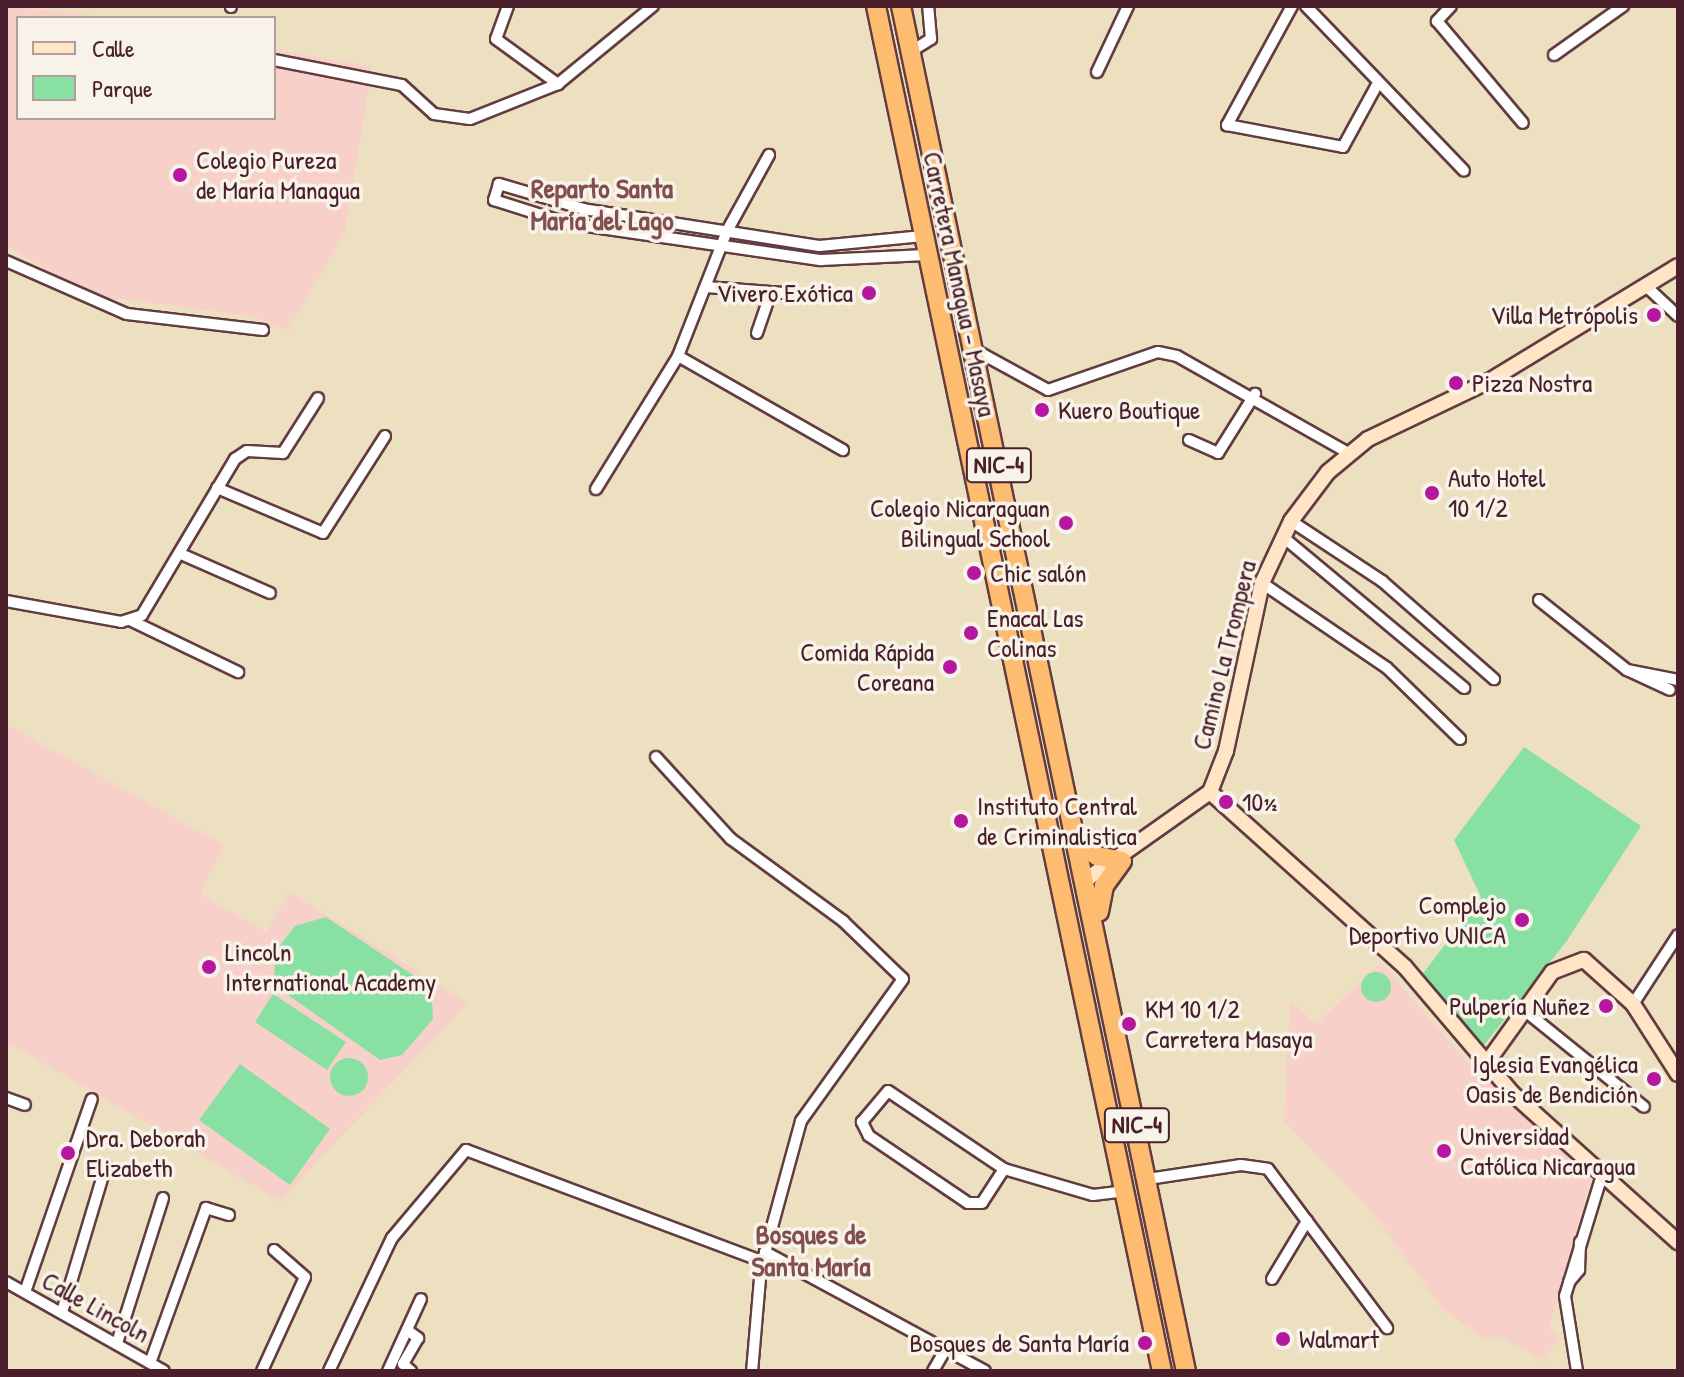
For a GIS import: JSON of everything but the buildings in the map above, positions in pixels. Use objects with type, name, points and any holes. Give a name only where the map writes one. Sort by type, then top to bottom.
[{"type":"highway","name":"Carretera Managua - Masaya","points":[[876,6],[1162,1371]]},
{"type":"highway","name":"Carretera Managua - Masaya","points":[[901,6],[1098,928],[1186,1371]]},
{"type":"highway","points":[[880,26],[910,52],[888,73]]},
{"type":"highway","points":[[1029,739],[1057,842],[1087,879],[1075,947]]},
{"type":"highway","points":[[1077,840],[1097,856],[1122,861],[1104,886],[1098,928]]},
{"type":"street","points":[[508,6],[496,39],[558,84]]},
{"type":"street","points":[[276,60],[402,85],[434,114],[451,118],[505,110],[558,84],[653,6]]},
{"type":"street","points":[[910,52],[931,39],[928,6]]},
{"type":"street","points":[[1097,72],[1128,6]]},
{"type":"street","points":[[1292,6],[1227,125],[1343,147],[1377,85]]},
{"type":"street","points":[[1306,6],[1377,85],[1464,171]]},
{"type":"street","points":[[1451,6],[1437,21],[1523,123]]},
{"type":"street","points":[[1554,55],[1623,6]]},
{"type":"street","points":[[596,489],[678,356],[720,246],[769,155]]},
{"type":"street","points":[[499,184],[584,209],[727,231],[859,247],[925,246],[857,262],[566,223],[494,200],[499,184]]},
{"type":"street","points":[[6,261],[127,314],[263,330]]},
{"type":"street","name":"Camino La Trompera","points":[[1210,792],[1226,751],[1262,583],[1291,521],[1350,454],[1647,287],[1678,266]]},
{"type":"street","points":[[706,287],[797,294]]},
{"type":"street","points":[[1647,287],[1678,316]]},
{"type":"street","points":[[757,333],[771,292]]},
{"type":"street","points":[[975,350],[1048,390],[1158,352],[1255,394],[1350,454]]},
{"type":"street","points":[[678,356],[843,450]]},
{"type":"street","points":[[1189,440],[1218,453],[1255,394]]},
{"type":"street","points":[[132,621],[149,608],[240,453],[283,453],[318,398]]},
{"type":"street","points":[[217,488],[323,533],[385,436]]},
{"type":"street","points":[[1291,521],[1382,581],[1494,679]]},
{"type":"street","points":[[1283,537],[1464,688]]},
{"type":"street","points":[[181,554],[270,593]]},
{"type":"street","points":[[1262,583],[1387,668],[1460,739]]},
{"type":"street","points":[[1539,600],[1627,670],[1670,690]]},
{"type":"street","points":[[6,601],[132,621],[238,672]]},
{"type":"street","points":[[1627,670],[1678,680]]},
{"type":"street","points":[[656,757],[731,839],[843,921],[903,979],[801,1121],[764,1256],[752,1371]]},
{"type":"street","points":[[1087,879],[1122,861],[1210,792],[1405,967],[1486,1064],[1678,1242]]},
{"type":"street","points":[[1633,1004],[1678,935]]},
{"type":"street","points":[[1486,1064],[1524,1010],[1570,960],[1596,965],[1633,1004],[1678,1074]]},
{"type":"street","points":[[1524,1010],[1644,1107]]},
{"type":"street","points":[[1004,1169],[982,1203],[968,1203],[869,1136],[862,1122],[888,1091],[1004,1169],[1093,1195],[1126,1191]]},
{"type":"street","points":[[6,1098],[25,1105]]},
{"type":"street","points":[[25,1292],[92,1099]]},
{"type":"street","points":[[329,1371],[392,1238],[466,1150],[764,1256],[985,1371]]},
{"type":"street","points":[[62,1312],[106,1165]]},
{"type":"street","points":[[1148,1179],[1257,1165],[1307,1221],[1387,1328]]},
{"type":"street","points":[[1577,1371],[1568,1284],[1579,1239],[1603,1172]]},
{"type":"street","points":[[117,1343],[163,1198]]},
{"type":"street","points":[[150,1363],[206,1208],[229,1215]]},
{"type":"street","points":[[1272,1279],[1307,1221]]},
{"type":"street","points":[[262,1371],[305,1277],[274,1250]]},
{"type":"street","name":"Calle Lincoln","points":[[6,1282],[164,1371]]},
{"type":"street","points":[[388,1371],[421,1299]]},
{"type":"street","points":[[407,1330],[418,1338],[403,1364],[411,1371]]},
{"type":"street","points":[[933,1371],[945,1350]]},
{"type":"shaded area","name":"Colegio Pureza de María Managua","points":[[6,6],[97,16],[16,16],[16,120],[276,120],[276,49],[372,67],[345,232],[288,330],[251,316],[88,295],[6,245]]},
{"type":"shaded area","name":"Lincoln International Academy","points":[[6,724],[224,845],[200,894],[266,932],[290,892],[468,1003],[280,1201],[6,1041]]},
{"type":"shaded area","name":"Universidad Católica Nicaragua","points":[[1381,963],[1473,1068],[1593,1171],[1549,1329],[1559,1336],[1544,1361],[1502,1337],[1483,1338],[1443,1309],[1371,1211],[1284,1121],[1290,1001],[1316,1024]]},
{"type":"green space","name":"Complejo Deportivo UNICA","points":[[1524,747],[1641,826],[1566,942],[1481,1049],[1422,975],[1481,897],[1454,840]]},
{"type":"green space","points":[[326,917],[431,987],[433,1019],[402,1055],[380,1060],[274,985],[275,952],[295,926]]},
{"type":"green space","points":[[1376,972],[1382,973],[1390,981],[1390,993],[1382,1001],[1376,1002],[1370,1001],[1362,993],[1361,987],[1362,981],[1370,973]]},
{"type":"green space","points":[[273,994],[346,1042],[327,1070],[255,1022]]},
{"type":"green space","points":[[349,1058],[362,1064],[368,1077],[362,1090],[349,1096],[336,1090],[330,1077],[336,1064]]},
{"type":"green space","points":[[240,1064],[330,1129],[290,1185],[199,1120]]},
{"type":"place","name":"Colegio Pureza de María Managua","points":[[180,175]]},
{"type":"place","name":"Vivero Exótica","points":[[869,293]]},
{"type":"place","name":"Villa Metrópolis","points":[[1654,315]]},
{"type":"place","name":"Pizza Nostra","points":[[1456,383]]},
{"type":"place","name":"Kuero Boutique","points":[[1042,410]]},
{"type":"place","name":"Auto Hotel 10 1/2","points":[[1432,493]]},
{"type":"place","name":"Colegio Nicaraguan Bilingual School","points":[[1066,523]]},
{"type":"place","name":"Chic salón","points":[[974,573]]},
{"type":"place","name":"Enacal Las Colinas","points":[[971,633]]},
{"type":"place","name":"Comida Rápida Coreana","points":[[950,667]]},
{"type":"place","name":"10½","points":[[1226,802]]},
{"type":"place","name":"Instituto Central de Criminalistica","points":[[961,821]]},
{"type":"place","name":"Complejo Deportivo UNICA","points":[[1522,920]]},
{"type":"place","name":"Lincoln International Academy","points":[[209,967]]},
{"type":"place","name":"Pulpería Nuñez","points":[[1606,1006]]},
{"type":"place","name":"KM 10 1/2 Carretera Masaya","points":[[1129,1024]]},
{"type":"place","name":"Iglesia Evangélica Oasis de Bendición","points":[[1654,1079]]},
{"type":"place","name":"Universidad Católica Nicaragua","points":[[1444,1151]]},
{"type":"place","name":"Dra. Deborah Elizabeth","points":[[68,1153]]},
{"type":"place","name":"Walmart","points":[[1283,1339]]},
{"type":"place","name":"Bosques de Santa María","points":[[1145,1343]]},
{"type":"district","name":"Reparto Santa María del Lago","points":[[602,204]]},
{"type":"district","name":"Bosques de Santa María","points":[[811,1250]]}]
